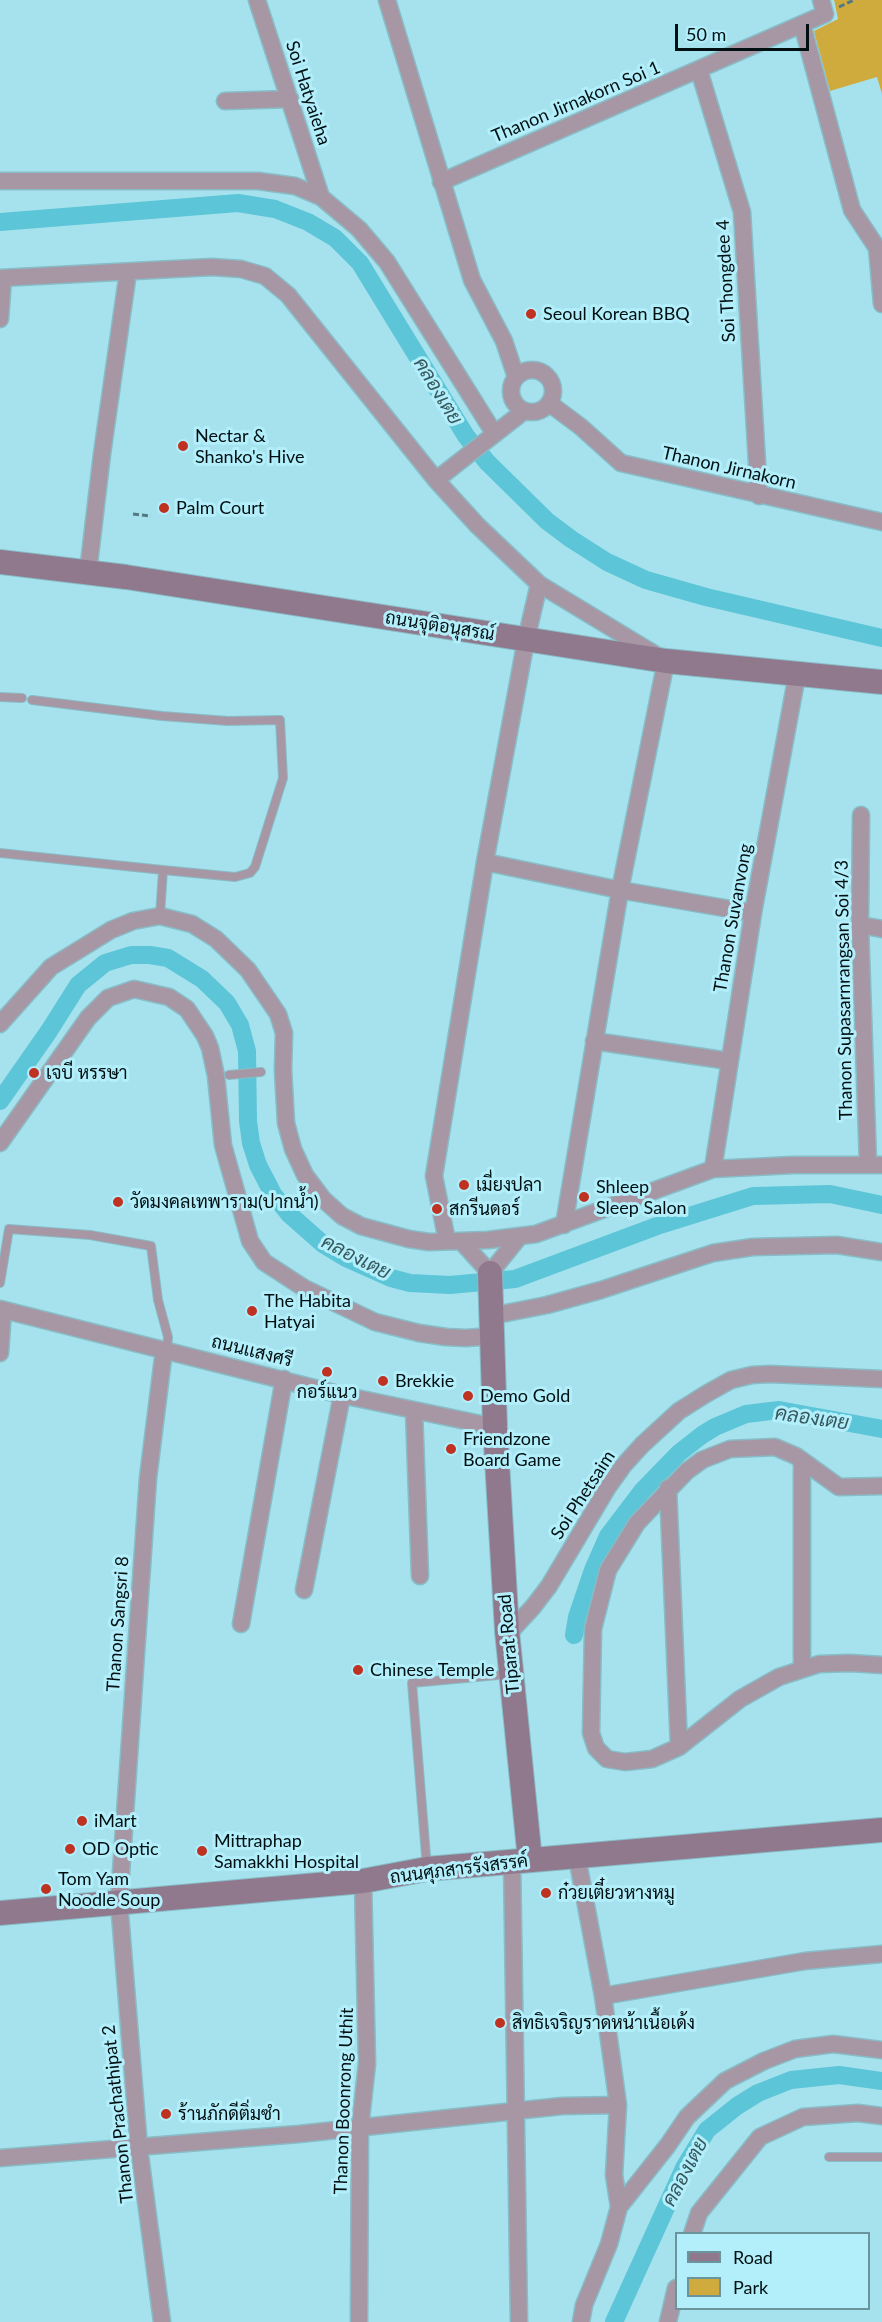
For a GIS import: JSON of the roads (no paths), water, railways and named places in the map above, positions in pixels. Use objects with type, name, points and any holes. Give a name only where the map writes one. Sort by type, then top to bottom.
[{"type":"street","name":"Soi Hatyaieha","points":[[257,0],[321,197]]},
{"type":"street","points":[[387,0],[472,280],[504,341],[516,377]]},
{"type":"street","name":"Thanon Jirnakorn Soi 1","points":[[441,182],[802,24],[823,7]]},
{"type":"street","points":[[802,24],[852,210],[877,248],[882,304]]},
{"type":"street","name":"Soi Thongdee 4","points":[[699,70],[742,212],[759,496]]},
{"type":"street","points":[[225,101],[290,99]]},
{"type":"street","points":[[0,181],[258,182],[295,186],[321,197],[359,229],[387,262],[494,433]]},
{"type":"street","points":[[0,319],[2,278],[171,268],[228,267],[254,271],[277,283],[288,294],[442,475],[477,525],[539,584],[666,661],[620,890],[564,1225]]},
{"type":"street","points":[[88,572],[128,272]]},
{"type":"street","points":[[504,341],[535,370],[548,377],[551,397],[538,412],[524,411],[514,403],[510,389],[521,372],[535,370]]},
{"type":"street","points":[[494,433],[511,396]]},
{"type":"street","name":"Thanon Jirnakorn","points":[[551,397],[621,463],[882,522]]},
{"type":"street","points":[[442,475],[524,411]]},
{"type":"street","name":"ถนนจุติอนุสรณ์","points":[[0,562],[88,572],[666,661],[882,682]]},
{"type":"street","points":[[520,1236],[490,1274],[454,1241],[434,1176],[485,862],[526,640],[539,584]]},
{"type":"street","name":"Thanon Suvanvong","points":[[713,1169],[753,913],[797,675]]},
{"type":"street","name":"Thanon Supasarnrangsan Soi 4/3","points":[[861,815],[860,925],[875,1164]]},
{"type":"street","points":[[485,862],[620,890],[753,913]]},
{"type":"street","points":[[0,1024],[51,967],[111,930],[133,921],[160,916],[192,924],[216,939],[248,970],[278,1014],[284,1033],[283,1070],[288,1136],[302,1168],[323,1199],[342,1216],[361,1226],[409,1239],[454,1241],[536,1234],[713,1169],[875,1164]]},
{"type":"street","points":[[860,925],[882,929]]},
{"type":"street","points":[[0,1143],[82,1026],[108,998],[134,988],[169,997],[187,1008],[205,1036],[216,1076],[224,1145],[250,1241],[258,1256],[304,1288],[375,1322],[419,1333],[466,1338],[492,1320],[591,1293],[713,1253],[753,1247],[837,1245],[882,1252]]},
{"type":"street","points":[[594,1041],[729,1061]]},
{"type":"street","name":"Tiparat Road","points":[[490,1274],[495,1427],[521,1861]]},
{"type":"street","points":[[0,1353],[2,1310]]},
{"type":"street","name":"ถนนเเสงศรี","points":[[2,1310],[342,1395],[495,1427]]},
{"type":"street","name":"Thanon Sangsri 8","points":[[119,1902],[148,1478],[166,1350]]},
{"type":"street","name":"Soi Phetsaim","points":[[508,1634],[549,1586],[623,1466],[642,1445],[679,1412],[731,1380],[752,1375],[882,1379]]},
{"type":"street","points":[[241,1624],[284,1379]]},
{"type":"street","points":[[304,1590],[342,1395]]},
{"type":"street","points":[[414,1411],[420,1576]]},
{"type":"street","points":[[882,1486],[839,1487],[802,1460],[786,1450],[775,1447],[730,1449],[702,1460],[668,1488],[637,1523],[621,1547],[608,1570],[599,1597],[593,1629],[591,1733],[596,1748],[607,1759],[615,1762],[652,1759],[679,1747],[740,1699],[768,1682],[802,1668],[834,1663],[882,1665]]},
{"type":"street","points":[[802,1460],[802,1668]]},
{"type":"street","points":[[668,1488],[679,1747]]},
{"type":"street","name":"ถนนศุภสารรังสรรค์","points":[[0,1913],[363,1881],[427,1869],[882,1830]]},
{"type":"street","points":[[577,1857],[603,1996],[618,2105],[614,2175],[619,2207]]},
{"type":"street","points":[[519,2322],[515,2111],[521,1861]]},
{"type":"street","name":"Thanon Boonrong Uthit","points":[[360,2322],[360,2127],[367,2064],[363,1881]]},
{"type":"street","name":"Thanon Prachathipat 2","points":[[119,1902],[139,2148],[162,2322]]},
{"type":"street","points":[[603,1996],[805,1961],[882,1954]]},
{"type":"street","points":[[581,2322],[584,2305],[609,2244],[619,2207],[687,2117],[725,2081],[764,2061],[795,2049],[833,2044],[882,2050]]},
{"type":"street","points":[[0,2158],[139,2148],[562,2106],[618,2105]]},
{"type":"street","points":[[693,2232],[699,2213],[760,2137],[803,2117],[858,2113],[882,2116]]},
{"type":"street","points":[[668,2322],[675,2292]]},
{"type":"lane","points":[[0,696],[22,698]]},
{"type":"lane","points":[[0,853],[235,877],[250,873],[255,867],[283,778],[280,720],[228,721],[162,716],[32,700]]},
{"type":"lane","points":[[160,916],[163,870]]},
{"type":"lane","points":[[229,1075],[261,1072]]},
{"type":"lane","points":[[0,1283],[9,1229],[90,1235],[151,1246],[158,1300],[168,1337],[166,1350]]},
{"type":"lane","points":[[427,1869],[412,1683],[511,1674]]},
{"type":"lane","points":[[829,2157],[882,2157]]},
{"type":"waterway","name":"คลองเตย","points":[[0,222],[238,203],[275,209],[308,222],[335,238],[360,263],[466,436],[487,462],[547,521],[571,539],[607,562],[646,580],[706,597],[882,638]]},
{"type":"waterway","name":"คลองเตย","points":[[0,1101],[78,985],[105,963],[131,955],[150,955],[168,958],[202,979],[227,1003],[240,1025],[247,1051],[248,1121],[251,1143],[258,1165],[273,1194],[289,1214],[323,1244],[346,1258],[391,1278],[410,1283],[450,1285],[515,1279],[657,1226],[753,1196],[830,1194],[882,1205]]},
{"type":"waterway","name":"คลองเตย","points":[[574,1635],[577,1617],[593,1570],[608,1536],[643,1490],[679,1453],[702,1435],[746,1414],[779,1410],[882,1429]]},
{"type":"waterway","name":"คลองเตย","points":[[614,2322],[684,2168],[707,2130],[737,2106],[758,2093],[791,2080],[839,2075],[882,2081]]},
{"type":"place","name":"Seoul Korean BBQ","points":[[531,314]]},
{"type":"place","name":"Nectar & Shanko's Hive","points":[[183,446]]},
{"type":"place","name":"Palm Court","points":[[164,508]]},
{"type":"place","name":"เจบี หรรษา","points":[[34,1073]]},
{"type":"place","name":"เมี่ยงปลา","points":[[464,1185]]},
{"type":"place","name":"Shleep Sleep Salon","points":[[584,1197]]},
{"type":"place","name":"วัดมงคลเทพาราม(ปากน้ำ)","points":[[118,1202]]},
{"type":"place","name":"สกรีนดอร์","points":[[437,1209]]},
{"type":"place","name":"The Habita Hatyai","points":[[252,1311]]},
{"type":"place","name":"กอร์แนว","points":[[327,1372]]},
{"type":"place","name":"Brekkie","points":[[383,1381]]},
{"type":"place","name":"Demo Gold","points":[[468,1396]]},
{"type":"place","name":"Friendzone Board Game","points":[[451,1449]]},
{"type":"place","name":"Chinese Temple","points":[[358,1670]]},
{"type":"place","name":"iMart","points":[[82,1821]]},
{"type":"place","name":"OD Optic","points":[[70,1849]]},
{"type":"place","name":"Mittraphap Samakkhi Hospital","points":[[202,1851]]},
{"type":"place","name":"Tom Yam Noodle Soup","points":[[46,1889]]},
{"type":"place","name":"ก๋วยเตี๋ยวหางหมู","points":[[546,1893]]},
{"type":"place","name":"สิทธิเจริญราดหน้าเนื้อเด้ง","points":[[500,2023]]},
{"type":"place","name":"ร้านภักดีติ่มซำ","points":[[166,2114]]}]
